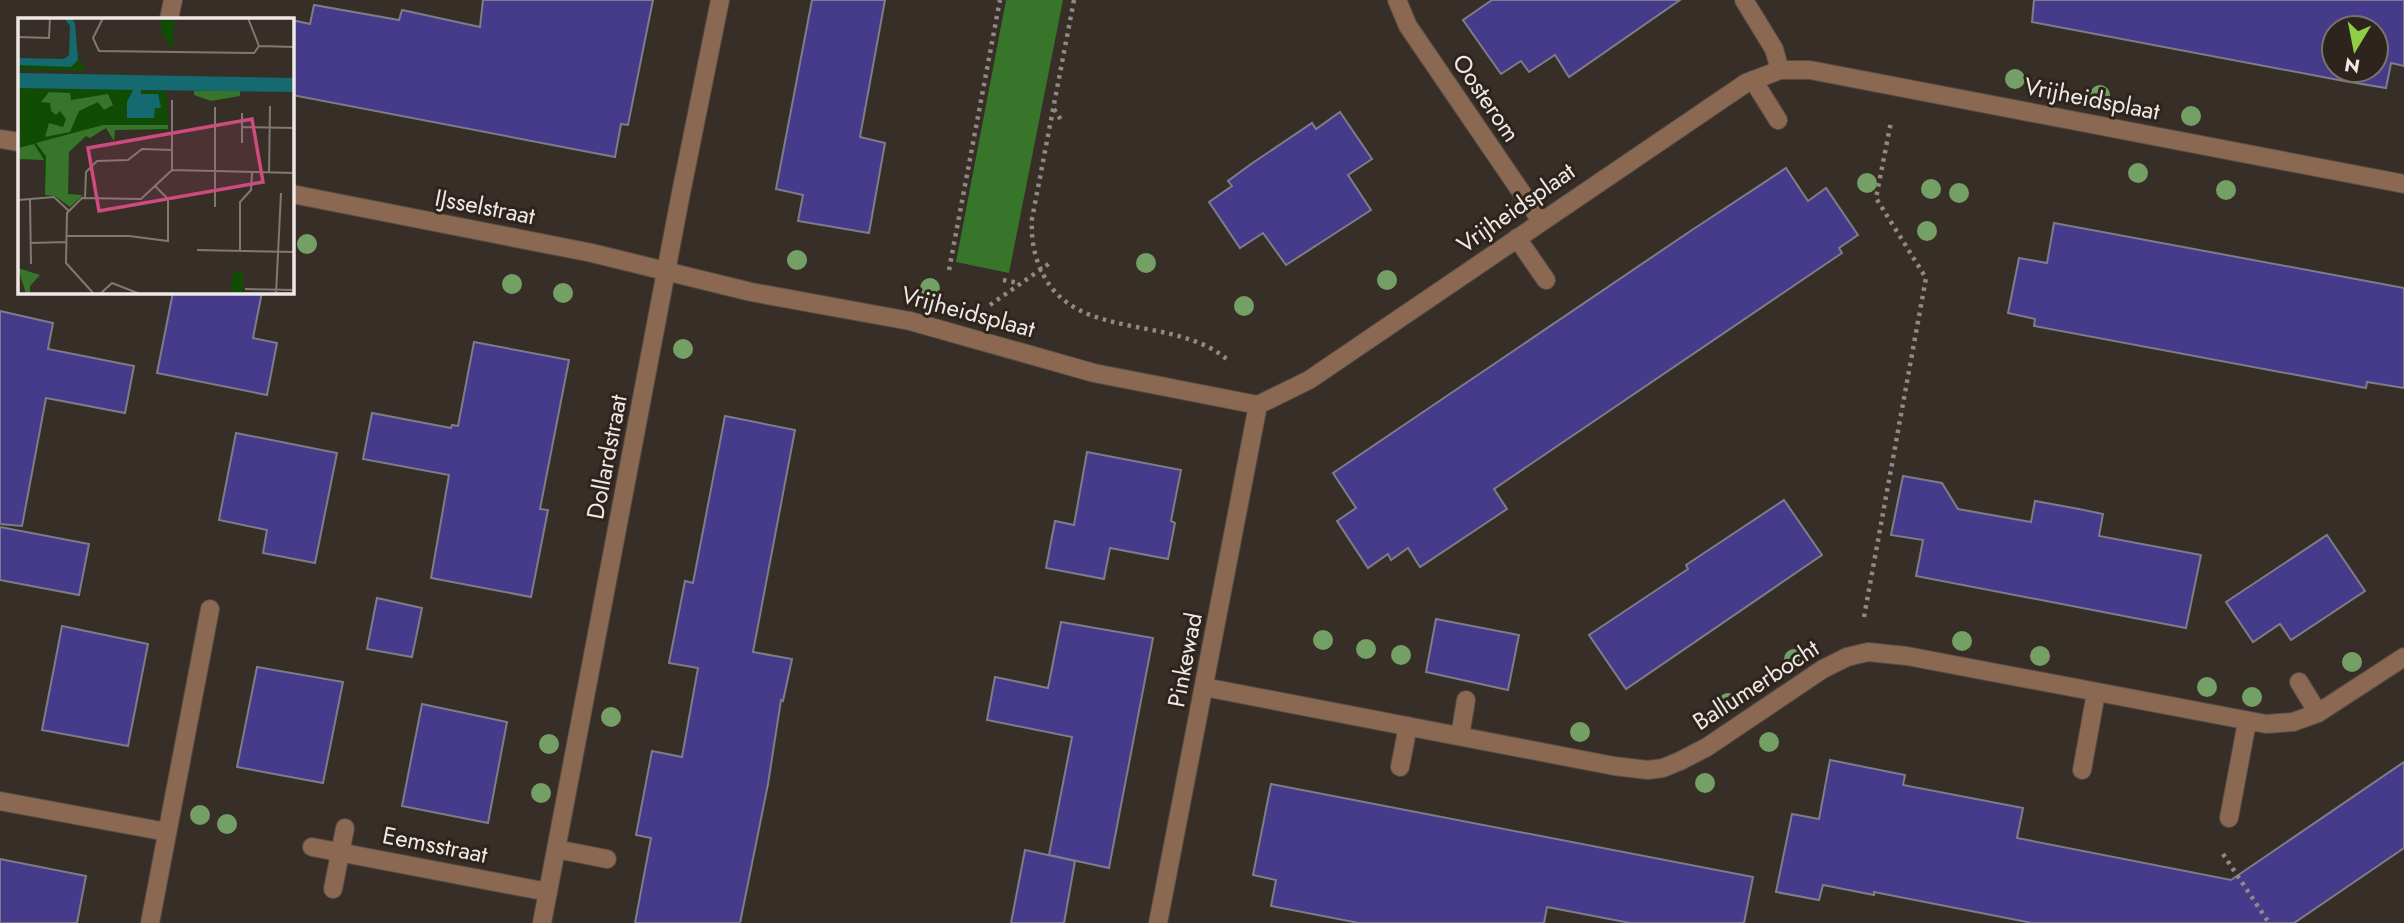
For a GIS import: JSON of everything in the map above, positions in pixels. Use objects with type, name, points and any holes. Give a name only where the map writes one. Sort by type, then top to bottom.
[{"type":"street","points":[[169,18],[173,0]]},
{"type":"street","name":"Dollardstraat","points":[[542,923],[718,0]]},
{"type":"street","name":"Oosterom","points":[[1397,0],[1408,26],[1541,222]]},
{"type":"street","points":[[1744,0],[1774,49],[1780,70]]},
{"type":"street","name":"Vrijheidsplaat","points":[[667,271],[751,292],[910,321],[1094,373],[1258,405],[1309,380],[1753,80],[1780,70],[1810,69],[2404,184]]},
{"type":"street","points":[[1753,80],[1779,120]]},
{"type":"street","points":[[0,139],[18,142]]},
{"type":"street","name":"IJsselstraat","points":[[294,194],[579,250],[667,271]]},
{"type":"street","points":[[1517,238],[1546,280]]},
{"type":"street","name":"Pinkewad","points":[[1158,923],[1258,405]]},
{"type":"street","points":[[150,923],[210,608]]},
{"type":"street","name":"Ballumerbocht","points":[[1204,687],[1632,769],[1663,768],[1707,747],[1835,662],[1868,652],[1907,656],[2266,724],[2292,722],[2318,712],[2404,657]]},
{"type":"street","points":[[2299,682],[2318,712]]},
{"type":"street","points":[[2082,770],[2096,693]]},
{"type":"street","points":[[1460,736],[1466,700]]},
{"type":"street","points":[[2229,818],[2247,722]]},
{"type":"street","points":[[1400,767],[1408,726]]},
{"type":"street","points":[[0,801],[167,832]]},
{"type":"street","points":[[333,889],[345,828]]},
{"type":"street","name":"Eemsstraat","points":[[312,847],[548,892]]},
{"type":"street","points":[[556,849],[607,859]]},
{"type":"path","points":[[949,270],[1000,0]]},
{"type":"path","points":[[1074,0],[1032,219],[1031,237],[1040,269],[1049,287],[1081,312],[1100,319],[1192,339],[1220,353],[1238,368]]},
{"type":"path","points":[[1053,108],[1061,120]]},
{"type":"path","points":[[1865,623],[1867,592],[1926,278],[1877,198],[1892,119]]},
{"type":"path","points":[[985,309],[1050,263]]},
{"type":"path","points":[[1003,280],[1020,283]]},
{"type":"path","points":[[2222,853],[2269,923]]},
{"type":"green space","points":[[1006,0],[1063,0],[1009,273],[956,262]]},
{"type":"building","points":[[483,0],[653,0],[628,125],[621,124],[615,157],[294,95],[294,20],[310,24],[314,5],[399,20],[402,10],[480,27]]},
{"type":"building","points":[[812,0],[885,0],[860,137],[885,143],[869,233],[798,221],[803,195],[776,189]]},
{"type":"building","points":[[1492,0],[1680,0],[1569,77],[1555,55],[1529,72],[1521,61],[1501,74],[1463,20]]},
{"type":"building","points":[[2034,0],[2404,0],[2404,66],[2391,63],[2390,68],[2390,14],[2320,14],[2320,76],[2032,22]]},
{"type":"building","points":[[2362,84],[2387,84],[2386,88]]},
{"type":"building","points":[[1340,112],[1372,159],[1348,175],[1371,210],[1286,265],[1263,233],[1240,248],[1209,202],[1232,186],[1228,181],[1251,164],[1312,123],[1316,129]]},
{"type":"building","points":[[1786,168],[1808,201],[1826,188],[1858,235],[1839,248],[1842,253],[1494,489],[1507,509],[1420,567],[1408,548],[1391,560],[1388,554],[1368,568],[1337,521],[1356,508],[1333,473]]},
{"type":"building","points":[[2054,223],[2404,288],[2404,388],[2367,382],[2366,388],[2034,326],[2035,319],[2008,313],[2019,258],[2047,263]]},
{"type":"building","points":[[173,294],[262,294],[253,338],[277,343],[267,395],[157,373]]},
{"type":"building","points":[[0,311],[53,323],[48,349],[134,366],[125,413],[46,398],[22,526],[0,524]]},
{"type":"building","points":[[474,342],[569,360],[540,509],[548,510],[531,597],[431,578],[449,475],[363,459],[372,413],[451,428],[452,425],[458,426]]},
{"type":"building","points":[[725,416],[795,430],[753,652],[792,659],[783,701],[781,700],[768,784],[740,923],[635,923],[651,838],[636,835],[652,751],[682,757],[698,668],[669,663],[685,581],[693,583]]},
{"type":"building","points":[[236,433],[337,453],[315,563],[263,553],[267,530],[219,520]]},
{"type":"building","points":[[1087,452],[1181,470],[1171,521],[1175,523],[1168,559],[1110,548],[1104,579],[1046,568],[1055,521],[1074,525]]},
{"type":"building","points":[[1903,476],[1942,483],[1958,509],[2031,522],[2035,501],[2079,509],[2103,514],[2099,536],[2201,555],[2186,628],[1916,576],[1923,540],[1891,535]]},
{"type":"building","points":[[1784,500],[1822,555],[1626,689],[1589,635],[1688,569],[1686,565]]},
{"type":"building","points":[[0,527],[89,544],[79,595],[0,580]]},
{"type":"building","points":[[2327,535],[2365,591],[2291,640],[2280,624],[2253,642],[2226,602]]},
{"type":"building","points":[[377,598],[422,608],[412,657],[367,649]]},
{"type":"building","points":[[1436,619],[1519,635],[1508,690],[1426,672]]},
{"type":"building","points":[[1061,622],[1153,638],[1109,868],[1049,855],[1072,737],[987,720],[995,677],[1048,688]]},
{"type":"building","points":[[62,626],[148,644],[128,746],[42,730]]},
{"type":"building","points":[[257,667],[343,682],[323,783],[237,767]]},
{"type":"building","points":[[422,704],[507,722],[488,823],[402,806]]},
{"type":"building","points":[[1830,760],[1905,775],[1903,785],[2023,808],[2017,838],[2231,880],[2404,762],[2404,848],[2294,923],[2032,923],[1874,892],[1874,895],[1823,885],[1819,900],[1776,892],[1792,814],[1819,819]]},
{"type":"building","points":[[1271,784],[1753,877],[1744,923],[1630,923],[1547,907],[1544,923],[1359,923],[1271,906],[1276,880],[1253,875]]},
{"type":"building","points":[[1025,850],[1075,861],[1064,923],[1011,923]]},
{"type":"building","points":[[0,859],[86,876],[77,923],[0,923]]}]
